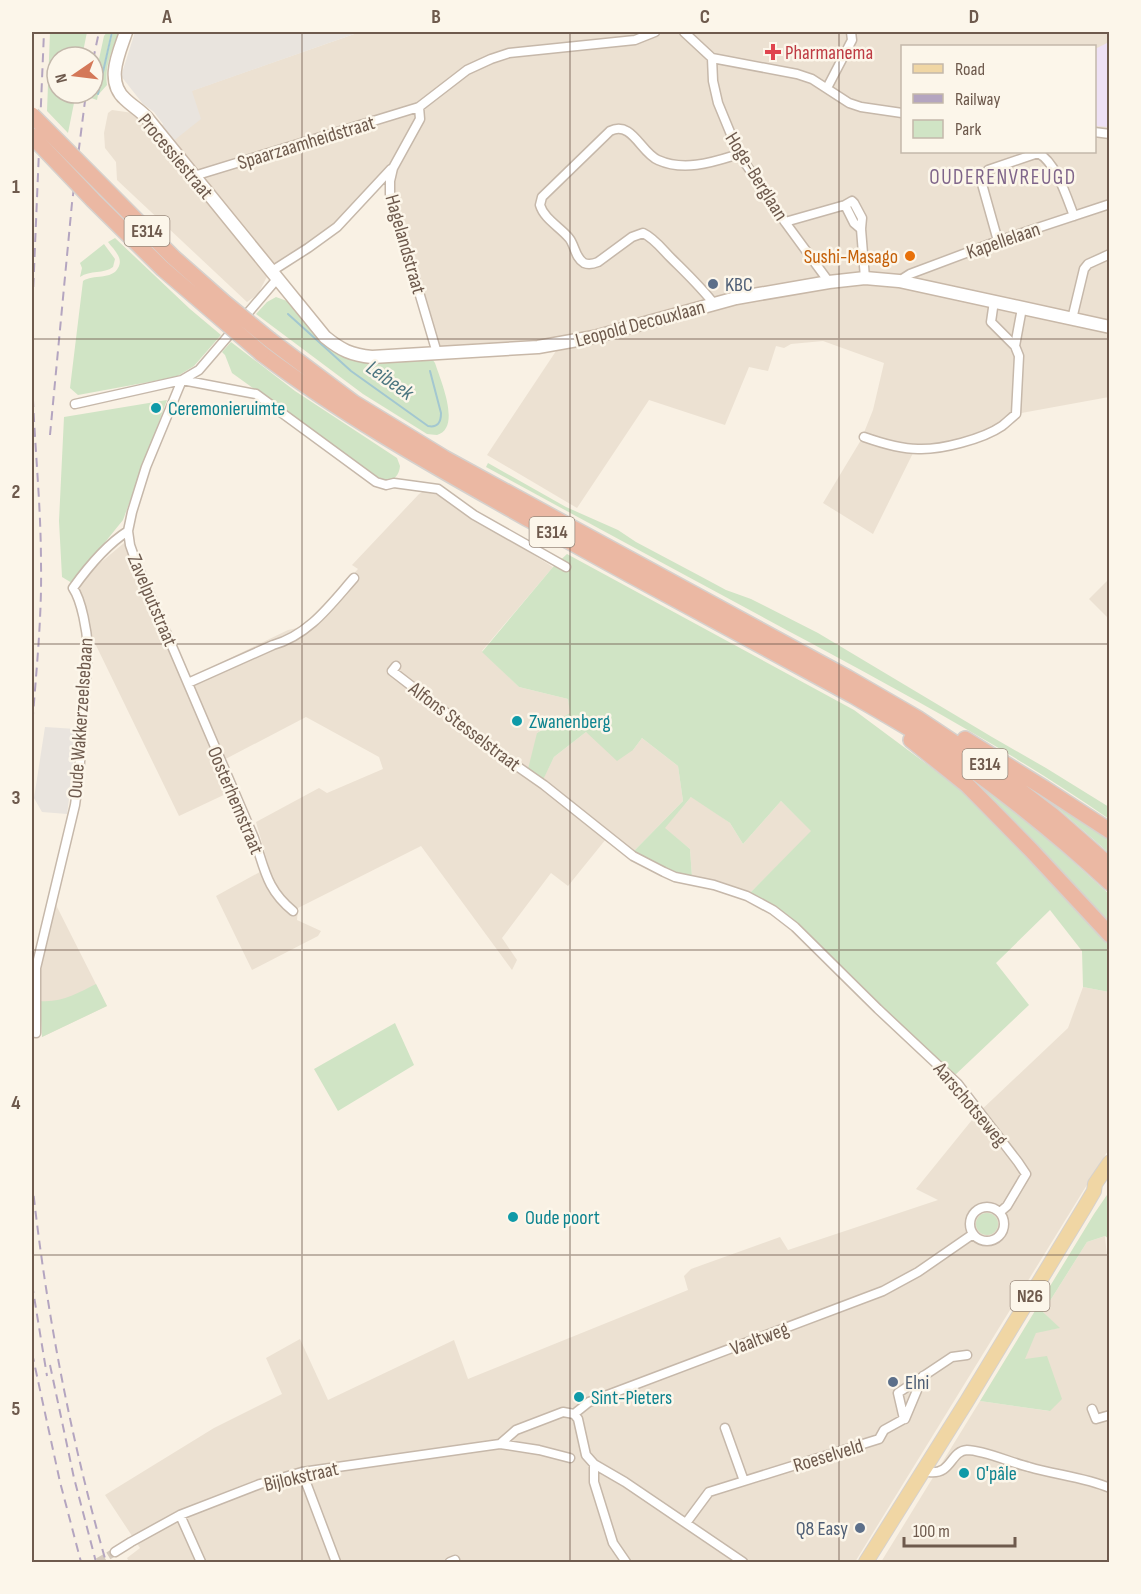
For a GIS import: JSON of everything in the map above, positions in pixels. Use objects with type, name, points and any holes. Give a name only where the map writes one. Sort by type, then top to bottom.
[{"type":"highway","name":"E314","points":[[32,114],[174,258],[225,303],[295,378],[436,468],[912,730],[976,772],[1048,828],[1110,883]]},
{"type":"highway","name":"E314","points":[[32,136],[163,269],[265,346],[444,458],[848,678],[917,718],[980,760],[1052,815],[1110,866]]},
{"type":"highway","points":[[848,678],[866,682],[983,749],[1110,831]]},
{"type":"highway","points":[[852,695],[859,706],[907,737],[967,785],[1110,935]]},
{"type":"main road","name":"N26","points":[[866,1563],[967,1401],[1110,1162]]},
{"type":"main road","name":"N26","points":[[1094,1191],[1101,1187],[1110,1175]]},
{"type":"main road","name":"N26","points":[[873,1563],[929,1472],[967,1401]]},
{"type":"street","name":"Processiestraat","points":[[126,32],[117,58],[115,72],[117,88],[126,101],[140,110],[147,118],[274,275]]},
{"type":"street","points":[[419,107],[456,76],[491,58],[509,53],[635,40],[655,32]]},
{"type":"street","points":[[684,32],[712,58],[797,74],[812,79],[849,103],[901,113]]},
{"type":"street","points":[[827,88],[852,40],[851,32]]},
{"type":"street","name":"Hoge-Berglaan","points":[[712,58],[713,81],[718,103],[740,154],[785,222],[829,282]]},
{"type":"street","name":"Spaarzaamheidstraat","points":[[194,176],[419,107]]},
{"type":"street","name":"Hagelandstraat","points":[[419,107],[420,119],[393,168],[390,194],[436,353]]},
{"type":"street","points":[[714,304],[660,247],[643,233],[632,237],[598,262],[584,263],[577,256],[571,241],[543,213],[540,206],[543,197],[610,130],[615,128],[622,128],[628,132],[654,158],[674,165],[703,164],[740,154]]},
{"type":"street","points":[[998,241],[982,184],[988,170],[1038,153],[1045,157],[1063,187],[1074,216]]},
{"type":"street","points":[[75,404],[182,380],[199,369],[274,275],[337,227],[393,168]]},
{"type":"street","points":[[785,222],[852,201],[855,203],[862,218],[865,278]]},
{"type":"street","name":"Kapellelaan","points":[[899,281],[910,274],[998,241],[1110,204]]},
{"type":"street","points":[[1072,319],[1084,269],[1088,264],[1110,254]]},
{"type":"street","name":"Leopold Decouxlaan","points":[[274,275],[325,337],[337,348],[355,356],[506,350],[575,341],[736,298],[865,278],[899,281],[1110,327]]},
{"type":"street","points":[[864,437],[881,443],[915,449],[934,449],[978,437],[1001,427],[1016,414],[1019,356],[1015,346],[991,322],[994,301]]},
{"type":"street","points":[[1015,346],[1022,308]]},
{"type":"street","points":[[182,380],[256,394],[376,482],[386,485],[394,483],[438,489],[474,515],[566,567]]},
{"type":"street","name":"Zavelputstraat","points":[[182,380],[146,467],[128,531],[136,562],[188,683]]},
{"type":"street","name":"Oude Wakkerzeelsebaan","points":[[36,1033],[38,955],[80,776],[88,648],[83,618],[73,588],[118,537],[128,531]]},
{"type":"street","points":[[188,683],[287,641],[321,615],[354,578]]},
{"type":"street","name":"Alfons Stesselstraat","points":[[396,666],[392,671],[476,737],[544,785]]},
{"type":"street","name":"Oosterhemstraat","points":[[188,683],[254,838],[270,885],[283,903],[293,911]]},
{"type":"street","name":"Aarschotseweg","points":[[544,785],[633,856],[675,877],[734,890],[759,901],[811,941],[878,1009],[958,1084],[1026,1174],[1007,1206],[1000,1212]]},
{"type":"street","points":[[990,1207],[1000,1212],[1004,1225],[999,1236],[988,1241],[974,1234],[970,1223],[979,1209],[990,1207]]},
{"type":"street","name":"Vaaltweg","points":[[537,1422],[563,1412],[574,1414],[589,1402],[883,1291],[918,1272],[974,1234]]},
{"type":"street","points":[[904,1419],[898,1393],[952,1357],[967,1355]]},
{"type":"street","name":"Roeselveld","points":[[686,1524],[709,1492],[879,1439],[884,1430],[904,1419],[923,1376]]},
{"type":"street","points":[[1092,1409],[1096,1419],[1110,1415]]},
{"type":"street","points":[[574,1414],[578,1419],[586,1455],[594,1464],[625,1482],[743,1563]]},
{"type":"street","name":"Bijlokstraat","points":[[500,1444],[516,1430],[537,1422]]},
{"type":"street","points":[[725,1428],[744,1481]]},
{"type":"street","name":"Bijlokstraat","points":[[115,1552],[180,1515],[260,1484],[302,1472],[500,1444],[570,1458]]},
{"type":"street","points":[[929,1472],[938,1473],[946,1468],[959,1453],[966,1450],[1110,1488]]},
{"type":"street","points":[[594,1464],[594,1482],[613,1543],[626,1563]]},
{"type":"street","points":[[302,1472],[336,1563]]},
{"type":"street","points":[[180,1515],[201,1563]]},
{"type":"shaded area","points":[[135,32],[360,32],[192,91],[201,119],[172,142],[160,127],[163,124],[154,112],[143,104],[121,76]]},
{"type":"shaded area","points":[[360,32],[1109,32],[1109,397],[1016,414],[978,437],[915,449],[873,534],[823,503],[861,440],[873,410],[884,363],[823,341],[791,344],[784,348],[776,346],[768,371],[749,367],[725,425],[649,400],[577,508],[487,455],[564,339],[530,344],[439,349],[393,192],[395,176],[384,172],[319,238],[274,263],[258,294],[247,302],[117,180],[116,162],[105,148],[104,133],[108,113],[112,110],[133,113],[161,141],[191,91]]},
{"type":"shaded area","points":[[1109,42],[1109,127],[1096,126],[1096,48]]},
{"type":"shaded area","points":[[427,489],[436,491],[475,519],[553,567],[482,651],[519,687],[568,699],[571,713],[537,733],[543,779],[554,757],[586,732],[633,750],[642,738],[678,766],[683,801],[634,851],[606,839],[568,886],[551,873],[502,938],[517,960],[512,970],[421,846],[298,908],[297,920],[321,931],[318,936],[252,970],[216,896],[269,867],[256,822],[319,788],[327,793],[383,769],[379,757],[306,717],[216,764],[230,792],[179,816],[91,635],[79,592],[81,583],[87,574],[124,543],[183,681],[288,630],[302,627],[319,612],[358,569],[352,565],[419,494]]},
{"type":"shaded area","points":[[1109,579],[1109,619],[1089,599]]},
{"type":"shaded area","points":[[45,727],[76,729],[67,814],[42,812],[34,798]]},
{"type":"shaded area","points":[[692,796],[730,823],[743,844],[781,801],[812,831],[750,893],[692,877],[690,849],[664,828]]},
{"type":"shaded area","points":[[55,903],[107,1006],[42,1037],[40,959]]},
{"type":"shaded area","points":[[1083,987],[1109,992],[1109,1149],[855,1562],[129,1562],[127,1558],[140,1548],[105,1495],[214,1428],[282,1394],[266,1358],[300,1339],[328,1400],[454,1340],[468,1379],[688,1290],[684,1276],[691,1269],[780,1237],[788,1250],[938,1200],[916,1189],[976,1115],[1068,1028]]},
{"type":"shaded area","points":[[1105,1236],[1110,1289],[1109,1562],[881,1562],[980,1401],[1049,1411],[1024,1359],[1036,1332],[1059,1328],[1043,1312],[1087,1242]]},
{"type":"green space","points":[[50,32],[87,32],[84,45],[50,45]]},
{"type":"green space","points":[[107,32],[111,32],[105,61],[105,45],[102,45]]},
{"type":"green space","points":[[113,32],[119,32],[108,65],[105,87],[105,65]]},
{"type":"green space","points":[[47,105],[74,105],[68,133],[47,111]]},
{"type":"green space","points":[[115,238],[221,335],[194,366],[176,377],[78,395],[70,388],[83,281],[107,276],[118,268],[119,257],[108,242]]},
{"type":"green space","points":[[104,244],[115,259],[113,267],[80,277],[82,268],[80,263]]},
{"type":"green space","points":[[276,297],[287,301],[332,351],[348,359],[371,363],[432,359],[444,391],[449,413],[444,431],[437,435],[427,434],[363,394],[256,314],[267,302]]},
{"type":"green space","points":[[231,342],[295,391],[397,458],[400,466],[396,477],[390,480],[379,478],[232,373],[222,352]]},
{"type":"green space","points":[[167,400],[123,520],[72,583],[62,577],[59,521],[64,417]]},
{"type":"green space","points":[[488,463],[566,507],[618,530],[726,590],[751,599],[818,633],[1109,807],[1109,819],[962,726],[486,467]]},
{"type":"green space","points":[[567,554],[854,710],[959,788],[1109,944],[1109,992],[1083,987],[1082,951],[1050,910],[996,963],[1029,1005],[954,1076],[847,974],[750,893],[811,831],[781,801],[743,844],[730,823],[691,797],[665,828],[690,849],[692,877],[664,869],[634,851],[683,801],[678,766],[642,738],[633,750],[617,761],[586,732],[554,757],[543,780],[528,769],[537,733],[570,713],[568,699],[519,687],[482,652],[553,567]]},
{"type":"green space","points":[[965,776],[969,776],[1038,830],[1109,894],[1109,927]]},
{"type":"green space","points":[[1030,785],[1109,836],[1109,853],[1054,805]]},
{"type":"green space","points":[[96,984],[107,1006],[42,1037],[40,1001],[62,999]]},
{"type":"green space","points":[[395,1023],[414,1065],[338,1111],[314,1069]]},
{"type":"green space","points":[[1109,1192],[1109,1239],[1105,1236],[1087,1242],[1043,1312],[1060,1328],[1036,1333],[1025,1359],[1047,1356],[1062,1399],[1050,1411],[980,1401],[1094,1214]]},
{"type":"green space","points":[[987,1213],[995,1216],[998,1224],[995,1232],[987,1235],[979,1232],[976,1224],[979,1216]]},
{"type":"waterway","points":[[105,63],[112,32]]},
{"type":"waterway","name":"Leibeek","points":[[288,314],[351,371],[428,426],[434,426],[438,424],[441,413],[430,371]]},
{"type":"tunnel","points":[[98,1562],[115,1552]]},
{"type":"railway","points":[[32,317],[44,32]]},
{"type":"railway","points":[[96,45],[99,32]]},
{"type":"railway","points":[[50,435],[72,203],[84,105]]},
{"type":"railway","points":[[32,368],[41,539],[41,585],[32,728]]},
{"type":"railway","points":[[32,1181],[44,1277],[70,1421],[106,1562]]},
{"type":"railway","points":[[32,1284],[47,1376]]},
{"type":"railway","points":[[32,1353],[60,1482],[81,1562]]},
{"type":"railway","points":[[50,1365],[74,1478],[96,1562]]},
{"type":"place","name":"Pharmanema","points":[[773,52]]},
{"type":"place","name":"Sushi-Masago","points":[[910,256]]},
{"type":"place","name":"KBC","points":[[713,284]]},
{"type":"place","name":"Ceremonieruimte","points":[[156,408]]},
{"type":"place","name":"Zwanenberg","points":[[517,721]]},
{"type":"place","name":"Oude poort","points":[[513,1217]]},
{"type":"place","name":"Elni","points":[[893,1382]]},
{"type":"place","name":"Sint-Pieters","points":[[579,1397]]},
{"type":"place","name":"O'pâle","points":[[964,1473]]},
{"type":"place","name":"Q8 Easy","points":[[860,1528]]},
{"type":"district","name":"OUDERENVREUGD","points":[[1003,177]]}]
